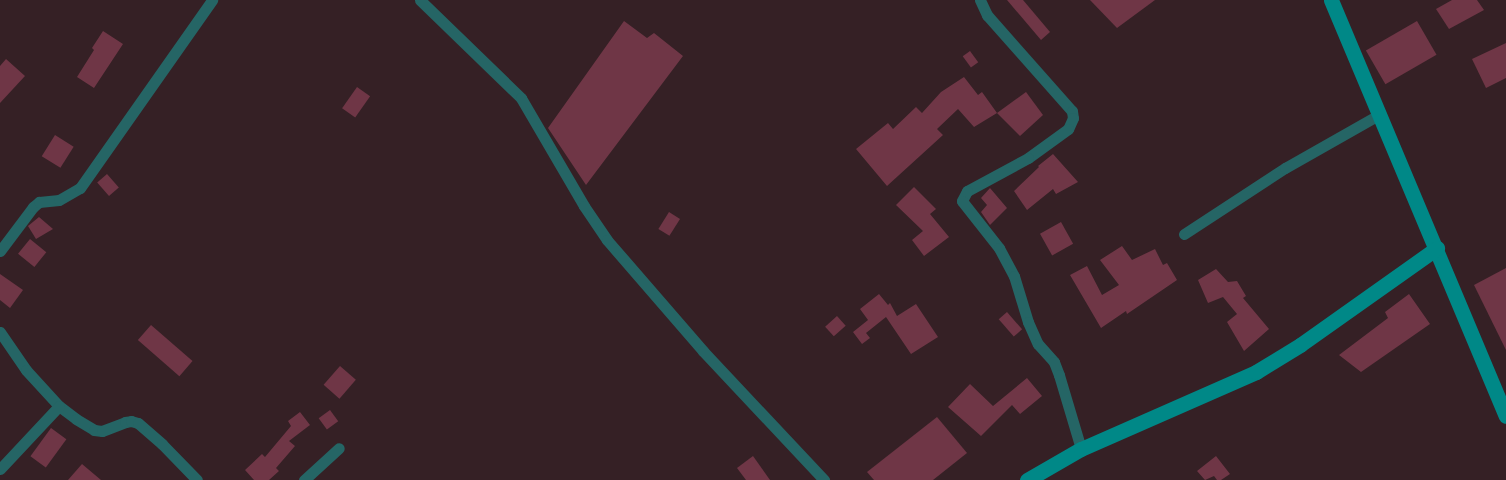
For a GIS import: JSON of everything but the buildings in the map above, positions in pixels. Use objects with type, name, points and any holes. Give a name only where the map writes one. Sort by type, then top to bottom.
[{"type":"street","points":[[0,251],[33,207],[39,202],[59,200],[80,188],[212,0]]},
{"type":"street","points":[[420,0],[521,98],[606,240],[703,351],[824,480]]},
{"type":"street","points":[[980,0],[987,15],[1072,111],[1073,118],[1068,129],[1028,158],[967,191],[962,201],[999,248],[1014,276],[1028,322],[1038,344],[1054,362],[1081,449]]},
{"type":"street","points":[[1331,0],[1437,248],[1506,416]]},
{"type":"street","points":[[1184,234],[1285,168],[1380,114]]},
{"type":"street","points":[[1028,480],[1081,449],[1256,372],[1300,346],[1437,248]]},
{"type":"street","points":[[0,332],[26,370],[59,406],[94,430],[102,431],[131,421],[138,423],[162,444],[197,480]]},
{"type":"street","points":[[0,470],[59,406]]},
{"type":"street","points":[[304,480],[339,448]]}]
